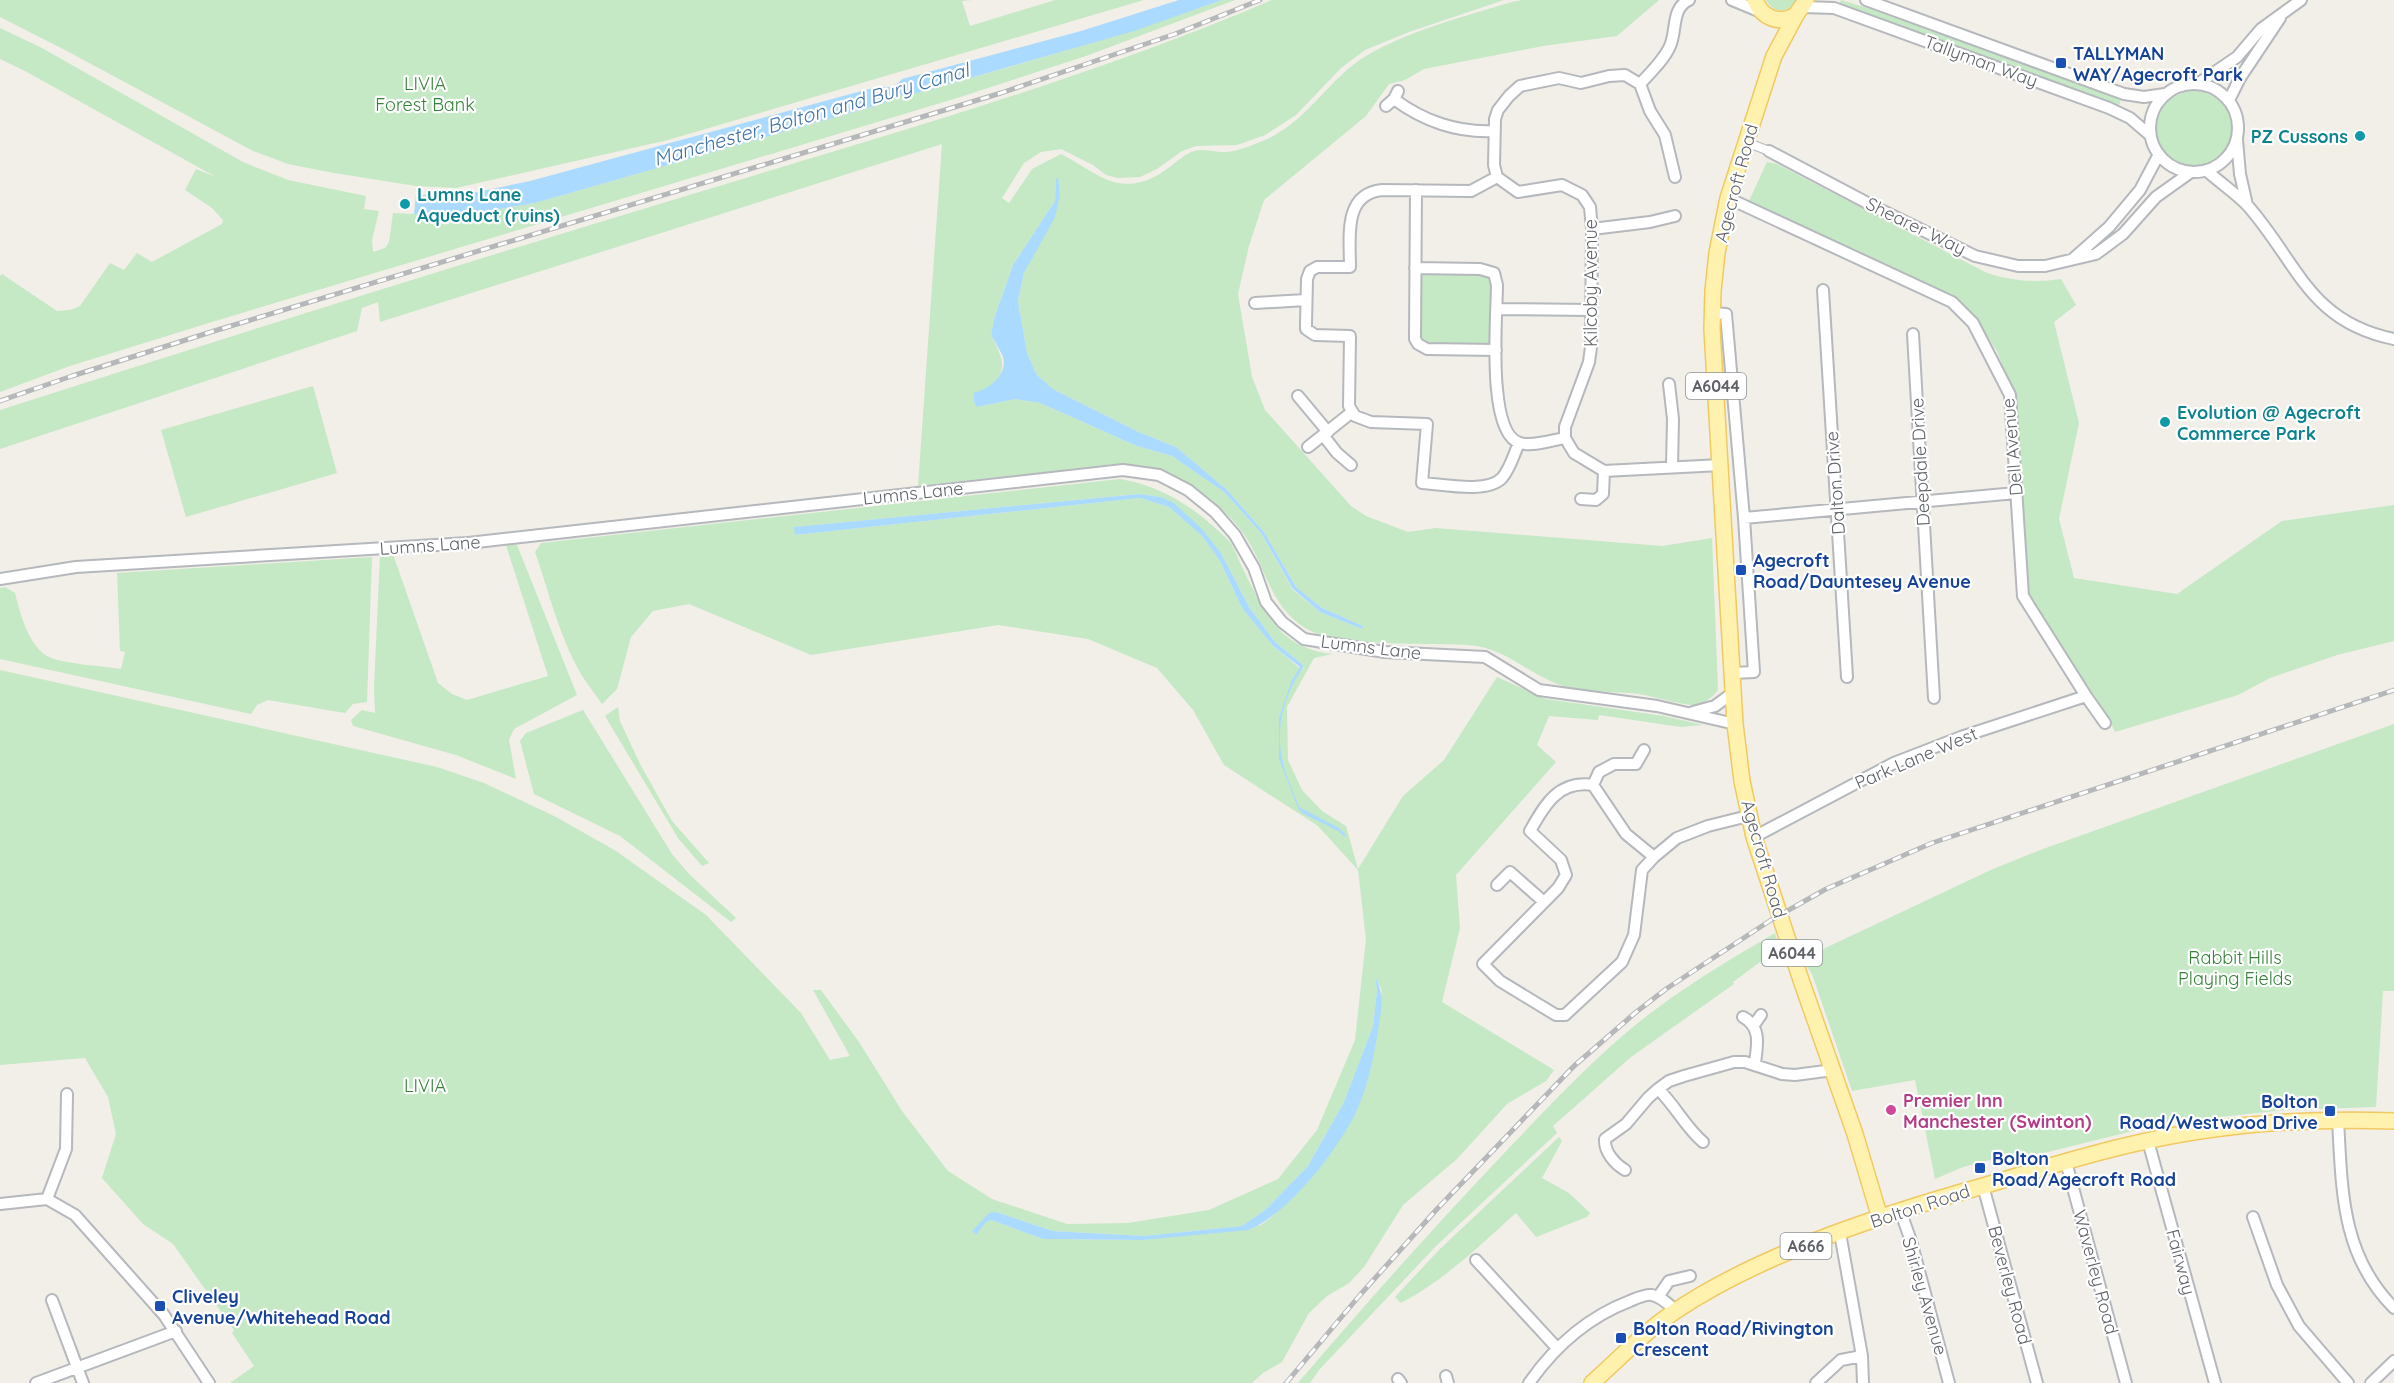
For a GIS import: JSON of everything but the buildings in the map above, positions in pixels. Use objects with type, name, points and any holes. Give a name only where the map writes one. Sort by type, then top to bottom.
[{"type":"main road","points":[[1761,9],[1778,20],[1802,7]]},
{"type":"main road","name":"Agecroft Road","points":[[1802,7],[1774,56],[1728,198],[1717,253],[1712,313],[1735,724],[1754,837],[1855,1134],[1876,1219]]},
{"type":"main road","name":"Agecroft Road","points":[[1761,9],[1770,27],[1774,56]]},
{"type":"main road","name":"Bolton Road","points":[[1592,1383],[1676,1311],[1730,1280],[1807,1245],[1905,1209],[2066,1162],[2148,1141],[2236,1128],[2338,1120],[2394,1121]]},
{"type":"main road","points":[[1868,1180],[1886,1198],[1905,1209]]},
{"type":"street","points":[[1640,84],[1670,48],[1677,14],[1683,3],[1689,0]]},
{"type":"street","points":[[1732,0],[1761,9]]},
{"type":"street","name":"Tallyman Way","points":[[1866,0],[2124,94],[2144,97],[2165,94]]},
{"type":"street","points":[[2199,83],[2237,57],[2261,29],[2301,0]]},
{"type":"street","name":"Tallyman Way","points":[[1802,7],[1834,8],[2109,108],[2130,118],[2151,136]]},
{"type":"street","points":[[2229,100],[2240,78],[2286,11]]},
{"type":"street","points":[[1519,443],[1504,476],[1494,484],[1477,487],[1422,483],[1427,424],[1371,422],[1352,412],[1349,402],[1350,336],[1310,333],[1306,329],[1307,279],[1310,271],[1317,267],[1350,267],[1351,225],[1354,208],[1359,198],[1378,190],[1471,190],[1497,177],[1494,165],[1494,131],[1497,110],[1520,86],[1559,78],[1581,83],[1625,75],[1640,84],[1650,111],[1665,135],[1674,172],[1686,165]]},
{"type":"street","points":[[2237,140],[2230,154],[2220,164],[2206,170],[2192,172],[2179,169],[2159,154],[2151,136],[2153,113],[2165,94],[2187,84],[2199,83],[2216,89],[2229,100],[2237,119],[2240,174],[2247,205]]},
{"type":"street","points":[[1393,99],[1412,113],[1431,120],[1463,129],[1494,131]]},
{"type":"street","points":[[1745,141],[1769,151]]},
{"type":"street","name":"Shearer Way","points":[[1769,151],[1975,256],[2018,266],[2045,266],[2096,254],[2123,234],[2156,196],[2192,172]]},
{"type":"street","points":[[2071,261],[2109,227],[2140,190],[2159,154]]},
{"type":"street","points":[[2206,170],[2247,205],[2320,303],[2358,328],[2394,339]]},
{"type":"street","name":"Kilcoby Avenue","points":[[1497,177],[1518,192],[1562,185],[1582,195],[1590,207],[1592,229],[1589,362],[1565,427],[1565,438]]},
{"type":"street","points":[[1416,190],[1414,328],[1418,344],[1426,349],[1496,350]]},
{"type":"street","name":"Dell Avenue","points":[[1728,198],[1952,303],[1973,323],[2010,395],[2023,597],[2105,723]]},
{"type":"street","points":[[1592,229],[1650,222],[1676,216]]},
{"type":"street","points":[[1415,268],[1468,268],[1491,271],[1497,280],[1496,390],[1499,414],[1509,435],[1519,443],[1530,444],[1565,438],[1574,453],[1604,471],[1720,465]]},
{"type":"street","name":"Dalton Drive","points":[[1823,290],[1847,678]]},
{"type":"street","points":[[1255,303],[1306,300]]},
{"type":"street","points":[[1497,309],[1591,309]]},
{"type":"street","points":[[1712,313],[1726,314],[1744,518],[1754,672],[1733,673]]},
{"type":"street","name":"Deepdale Drive","points":[[1912,334],[1934,698]]},
{"type":"street","points":[[1669,384],[1673,419],[1672,466]]},
{"type":"street","points":[[1298,396],[1337,453],[1351,465]]},
{"type":"street","points":[[1308,447],[1352,412]]},
{"type":"street","name":"Lumns Lane","points":[[0,579],[76,567],[468,543],[1123,470],[1159,475],[1188,490],[1215,512],[1235,535],[1254,567],[1266,602],[1282,622],[1304,639],[1385,652],[1485,657],[1539,690],[1657,706],[1735,724]]},
{"type":"street","points":[[1581,499],[1596,500],[1603,494],[1604,471]]},
{"type":"street","points":[[1744,518],[2016,493]]},
{"type":"street","points":[[1690,712],[1715,706],[1734,692]]},
{"type":"street","name":"Park Lane West","points":[[1754,837],[1894,763],[1961,737],[2086,696]]},
{"type":"street","points":[[1593,785],[1599,772],[1614,764],[1636,764],[1644,750]]},
{"type":"street","points":[[1593,785],[1571,784],[1557,794],[1541,812],[1530,831],[1561,860],[1566,875],[1558,888],[1483,964],[1500,981],[1556,1015],[1565,1015],[1622,962],[1634,935],[1642,870],[1654,857],[1677,838],[1708,826],[1749,816]]},
{"type":"street","points":[[1593,785],[1626,834],[1654,857]]},
{"type":"street","points":[[1497,885],[1510,872],[1544,902]]},
{"type":"street","points":[[1754,1025],[1761,1015]]},
{"type":"street","points":[[1743,1017],[1754,1025],[1757,1033],[1755,1064]]},
{"type":"street","points":[[1625,1170],[1612,1159],[1605,1147],[1605,1139],[1626,1124],[1648,1098],[1669,1081],[1734,1062],[1755,1064],[1782,1074],[1795,1075],[1833,1070]]},
{"type":"street","points":[[1658,1089],[1699,1138],[1687,1145]]},
{"type":"street","points":[[47,1199],[66,1149],[67,1094]]},
{"type":"street","points":[[2338,1120],[2343,1201],[2349,1235],[2367,1274],[2394,1308]]},
{"type":"street","name":"Fairway","points":[[2148,1141],[2215,1383]]},
{"type":"street","name":"Waverley Road","points":[[2066,1162],[2126,1383]]},
{"type":"street","name":"Beverley Road","points":[[1983,1186],[2037,1383]]},
{"type":"street","points":[[0,1204],[47,1199],[75,1215],[176,1331],[209,1383]]},
{"type":"street","name":"Shirley Avenue","points":[[1905,1209],[1911,1241],[1949,1383]]},
{"type":"street","points":[[2253,1217],[2277,1285],[2299,1326],[2348,1383]]},
{"type":"street","points":[[1840,1233],[1862,1356],[1863,1383]]},
{"type":"street","points":[[1476,1260],[1557,1348]]},
{"type":"street","points":[[1658,1297],[1669,1281],[1690,1276]]},
{"type":"street","points":[[1529,1383],[1557,1348],[1583,1326],[1613,1307],[1646,1295],[1658,1297],[1676,1311]]},
{"type":"street","points":[[52,1300],[83,1383]]},
{"type":"street","points":[[36,1383],[176,1331]]},
{"type":"street","points":[[1816,1383],[1841,1360],[1862,1356]]},
{"type":"street","points":[[2371,1383],[2394,1361]]},
{"type":"green space","name":"LIVIA Forest Bank","points":[[0,0],[972,0],[962,1],[970,26],[1055,0],[1144,0],[668,140],[456,188],[416,186],[334,173],[288,164],[253,151],[0,17]]},
{"type":"green space","points":[[1222,0],[1235,0],[1086,56],[957,98],[212,322],[70,366],[0,392],[0,276],[2,274],[57,311],[70,310],[80,306],[110,263],[124,270],[137,253],[152,262],[222,224],[223,220],[212,208],[185,190],[196,169],[216,177],[0,59],[0,28],[42,48],[243,162],[288,180],[366,196],[364,209],[379,211],[372,240],[373,252],[385,248],[389,242],[393,213],[459,216],[535,203],[885,103],[888,98],[907,96],[1065,51]]},
{"type":"green space","points":[[1272,0],[1504,0],[1409,32],[1365,50],[1341,68],[1296,115],[1265,135],[1237,145],[1196,146],[1182,151],[1157,169],[1140,177],[1118,178],[1106,175],[1093,165],[1061,149],[1041,152],[1024,163],[1002,198],[1009,203],[1032,169],[1061,154],[1106,179],[1129,184],[1156,176],[1194,151],[1226,152],[1256,144],[1293,123],[1340,76],[1366,56],[1419,31],[1475,13],[1522,0],[1659,0],[1617,36],[1543,46],[1424,69],[1405,80],[1389,84],[1366,116],[1264,200],[1249,246],[1238,294],[1252,377],[1265,410],[1351,506],[1366,516],[1408,532],[1436,528],[1662,546],[1712,538],[1718,690],[1701,706],[1639,694],[1591,691],[1563,686],[1505,656],[1481,647],[1339,639],[1307,629],[1283,608],[1249,542],[1229,517],[1203,494],[1171,475],[1154,469],[1121,464],[1090,466],[918,486],[942,144],[380,322],[378,302],[362,308],[357,331],[0,449],[0,410],[428,275],[982,106],[1200,29]],"holes":[[[1056,179],[1060,195],[1024,273],[1018,301],[1027,353],[1037,375],[1053,389],[1141,433],[1176,447],[1227,490],[1264,532],[1296,587],[1322,608],[1363,626],[1362,629],[1320,612],[1293,590],[1261,533],[1224,492],[1172,456],[1137,446],[1040,403],[1015,399],[977,407],[981,391],[991,385],[1001,373],[1001,359],[991,335],[994,319],[1013,265],[1055,201]]]},
{"type":"green space","points":[[1766,0],[1796,0],[1789,8],[1777,10]]},
{"type":"green space","points":[[1841,0],[2121,99],[2119,106],[1839,5]]},
{"type":"green space","points":[[2194,91],[2208,94],[2221,102],[2229,115],[2232,129],[2229,143],[2221,156],[2208,164],[2194,167],[2180,164],[2167,156],[2159,143],[2156,129],[2159,115],[2167,102],[2180,94]]},
{"type":"green space","points":[[1767,162],[1777,164],[1987,273],[2024,280],[2061,279],[2076,305],[2054,322],[2079,423],[2059,519],[2074,578],[2177,594],[2282,521],[2394,505],[2394,641],[2337,655],[2270,678],[2238,695],[2115,732],[2108,716],[2027,597],[2017,406],[1997,351],[1965,305],[1748,203]]},
{"type":"green space","points":[[1417,270],[1467,270],[1493,275],[1494,348],[1426,346],[1420,342]]},
{"type":"green space","points":[[313,386],[337,473],[186,517],[161,430]]},
{"type":"green space","name":"LIVIA","points":[[1120,479],[1158,490],[1192,509],[1230,542],[1266,612],[1285,635],[1298,644],[1332,654],[1314,658],[1287,707],[1288,760],[1302,790],[1322,811],[1346,826],[1358,869],[1403,796],[1444,760],[1497,677],[1546,699],[1664,716],[1703,725],[1681,727],[1599,715],[1598,720],[1549,716],[1537,745],[1556,762],[1456,875],[1460,928],[1442,1002],[1554,1070],[1546,1081],[1507,1104],[1457,1159],[1403,1205],[1364,1267],[1349,1283],[1327,1296],[1309,1313],[1282,1362],[1263,1373],[1252,1383],[230,1383],[254,1366],[232,1333],[234,1330],[173,1244],[143,1224],[102,1178],[116,1134],[108,1097],[85,1058],[0,1065],[0,670],[437,767],[484,783],[556,817],[616,851],[706,915],[801,1013],[830,1060],[850,1056],[813,990],[821,990],[859,1042],[902,1111],[948,1171],[992,1199],[1067,1224],[1128,1223],[1209,1210],[1278,1179],[1317,1130],[1355,1040],[1366,939],[1358,870],[1318,826],[1224,765],[1193,710],[1157,668],[1088,639],[998,625],[811,655],[689,604],[653,611],[631,637],[617,689],[602,704],[581,674],[560,629],[535,552],[541,543]],"holes":[[[1138,494],[1161,497],[1221,553],[1249,607],[1275,642],[1304,666],[1302,670],[1273,646],[1242,608],[1220,561],[1202,536],[1169,507],[1140,498],[795,535],[795,527]],[[1375,977],[1382,990],[1356,1112],[1309,1181],[1261,1225],[1143,1240],[1043,1239],[991,1220],[985,1223],[996,1212],[1053,1231],[1144,1236],[1242,1226],[1265,1210],[1308,1166],[1344,1102],[1373,1026],[1377,990]]]},
{"type":"green space","points":[[506,545],[517,545],[577,695],[514,729],[509,740],[516,779],[456,755],[353,726],[351,720],[362,710],[375,713],[380,555],[393,554],[438,683],[452,694],[467,700],[548,676]]},
{"type":"green space","points":[[372,557],[367,702],[353,704],[345,713],[268,700],[257,705],[251,714],[0,659],[0,588],[5,587],[15,593],[31,639],[43,653],[66,662],[121,669],[125,652],[120,651],[117,573]]},
{"type":"green space","points":[[618,707],[620,721],[640,764],[672,821],[709,863],[702,866],[678,838],[605,716]]},
{"type":"green space","points":[[583,710],[672,854],[689,874],[736,918],[731,922],[620,836],[534,794],[520,741],[526,733]]},
{"type":"green space","name":"Rabbit Hills Playing Fields","points":[[2394,724],[2394,991],[2383,991],[2376,1107],[2285,1110],[2165,1123],[2036,1155],[1993,1159],[1963,1167],[1935,1179],[1915,1080],[1852,1091],[1812,974],[1802,959],[1993,869],[2043,849]]},
{"type":"green space","points":[[1775,933],[1782,957],[1764,967],[1760,962],[1733,982],[1734,984],[1631,1057],[1553,1126],[1557,1133],[1437,1245],[1319,1370],[1310,1383],[1298,1383],[1454,1206],[1600,1056],[1639,1022],[1674,996]]},
{"type":"green space","points":[[1559,1137],[1562,1141],[1542,1178],[1569,1193],[1590,1213],[1587,1217],[1536,1237],[1516,1213],[1447,1273],[1401,1303],[1395,1297],[1440,1249]]},
{"type":"water","name":"Manchester, Bolton and Bury Canal","points":[[1179,0],[1222,0],[1134,31],[907,96],[888,98],[885,103],[535,203],[459,216],[414,214],[416,195],[467,194],[530,181],[880,86],[892,86],[902,79],[1081,31]]},
{"type":"water","points":[[1058,177],[1060,195],[1055,217],[1024,273],[1018,301],[1027,353],[1037,375],[1053,389],[1141,433],[1176,447],[1227,490],[1264,532],[1296,587],[1322,608],[1363,626],[1362,629],[1320,612],[1293,589],[1261,533],[1224,492],[1172,456],[1137,446],[1040,403],[1015,399],[977,407],[974,402],[974,393],[991,385],[1003,370],[1003,357],[991,335],[994,319],[1013,265],[1055,201]]},
{"type":"water","points":[[1139,494],[1161,497],[1174,503],[1202,529],[1221,553],[1249,607],[1275,642],[1304,666],[1287,697],[1281,721],[1280,746],[1283,764],[1299,807],[1339,828],[1346,835],[1345,837],[1338,831],[1302,813],[1298,808],[1279,759],[1279,718],[1291,682],[1300,667],[1273,646],[1242,608],[1220,561],[1202,536],[1169,507],[1140,498],[795,535],[794,527]]},
{"type":"water","points":[[1375,977],[1381,996],[1380,1016],[1370,1071],[1357,1110],[1338,1143],[1311,1179],[1295,1196],[1263,1222],[1248,1230],[1143,1240],[1043,1239],[991,1220],[985,1223],[976,1235],[972,1231],[989,1213],[996,1212],[1053,1231],[1144,1236],[1242,1226],[1265,1210],[1308,1166],[1344,1102],[1373,1026],[1377,990]]},
{"type":"railway","points":[[0,401],[214,331],[1001,93],[1175,34],[1260,0]]},
{"type":"railway","points":[[1286,1383],[1437,1209],[1574,1066],[1666,989],[1771,920],[1826,889],[1932,843],[2394,690]]},
{"type":"place","name":"TALLYMAN WAY/Agecroft Park","points":[[2061,63]]},
{"type":"place","name":"PZ Cussons","points":[[2360,136]]},
{"type":"place","name":"Lumns Lane Aqueduct (ruins)","points":[[405,204]]},
{"type":"place","name":"Evolution @ Agecroft Commerce Park","points":[[2165,422]]},
{"type":"place","name":"Agecroft Road/Dauntesey Avenue","points":[[1741,570]]},
{"type":"place","name":"Premier Inn Manchester (Swinton)","points":[[1891,1110]]},
{"type":"place","name":"Bolton Road/Westwood Drive","points":[[2330,1111]]},
{"type":"place","name":"Bolton Road/Agecroft Road","points":[[1980,1168]]},
{"type":"place","name":"Cliveley Avenue/Whitehead Road","points":[[160,1306]]},
{"type":"place","name":"Bolton Road/Rivington Crescent","points":[[1621,1338]]}]
